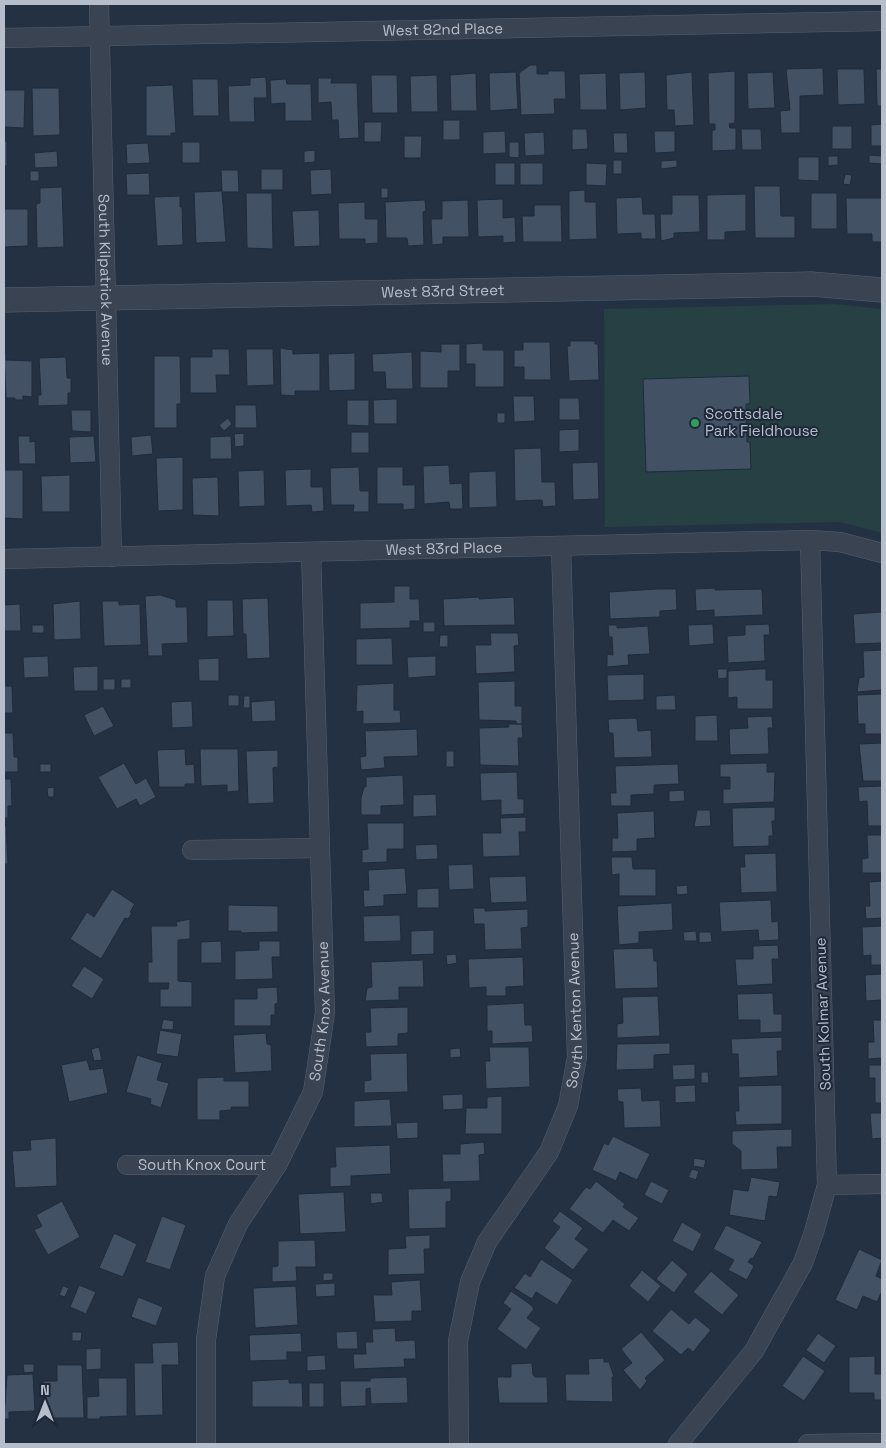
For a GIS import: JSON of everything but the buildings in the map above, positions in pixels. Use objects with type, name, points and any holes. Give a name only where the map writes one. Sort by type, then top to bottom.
[{"type":"street","name":"South Kilpatrick Avenue","points":[[99,4],[112,557]]},
{"type":"street","name":"West 82nd Place","points":[[4,38],[882,21]]},
{"type":"street","name":"West 83rd Street","points":[[4,300],[810,284],[882,290]]},
{"type":"street","name":"West 83rd Place","points":[[4,559],[810,540],[840,542],[882,553]]},
{"type":"street","name":"South Kolmar Avenue","points":[[678,1444],[754,1351],[803,1263],[827,1185],[810,540]]},
{"type":"street","name":"South Kenton Avenue","points":[[459,1444],[458,1341],[470,1282],[487,1242],[549,1152],[568,1106],[577,1057],[561,547]]},
{"type":"street","name":"South Knox Avenue","points":[[206,1444],[206,1340],[215,1276],[238,1224],[277,1165],[313,1092],[325,1013],[311,552]]},
{"type":"street","points":[[192,850],[320,848]]},
{"type":"street","name":"South Knox Court","points":[[127,1165],[277,1165]]},
{"type":"street","points":[[827,1185],[882,1184]]},
{"type":"street","points":[[808,1444],[882,1443]]},
{"type":"green space","points":[[834,304],[882,309],[882,533],[840,522],[605,527],[604,309]]},
{"type":"place","name":"Scottsdale Park Fieldhouse","points":[[695,423]]}]
